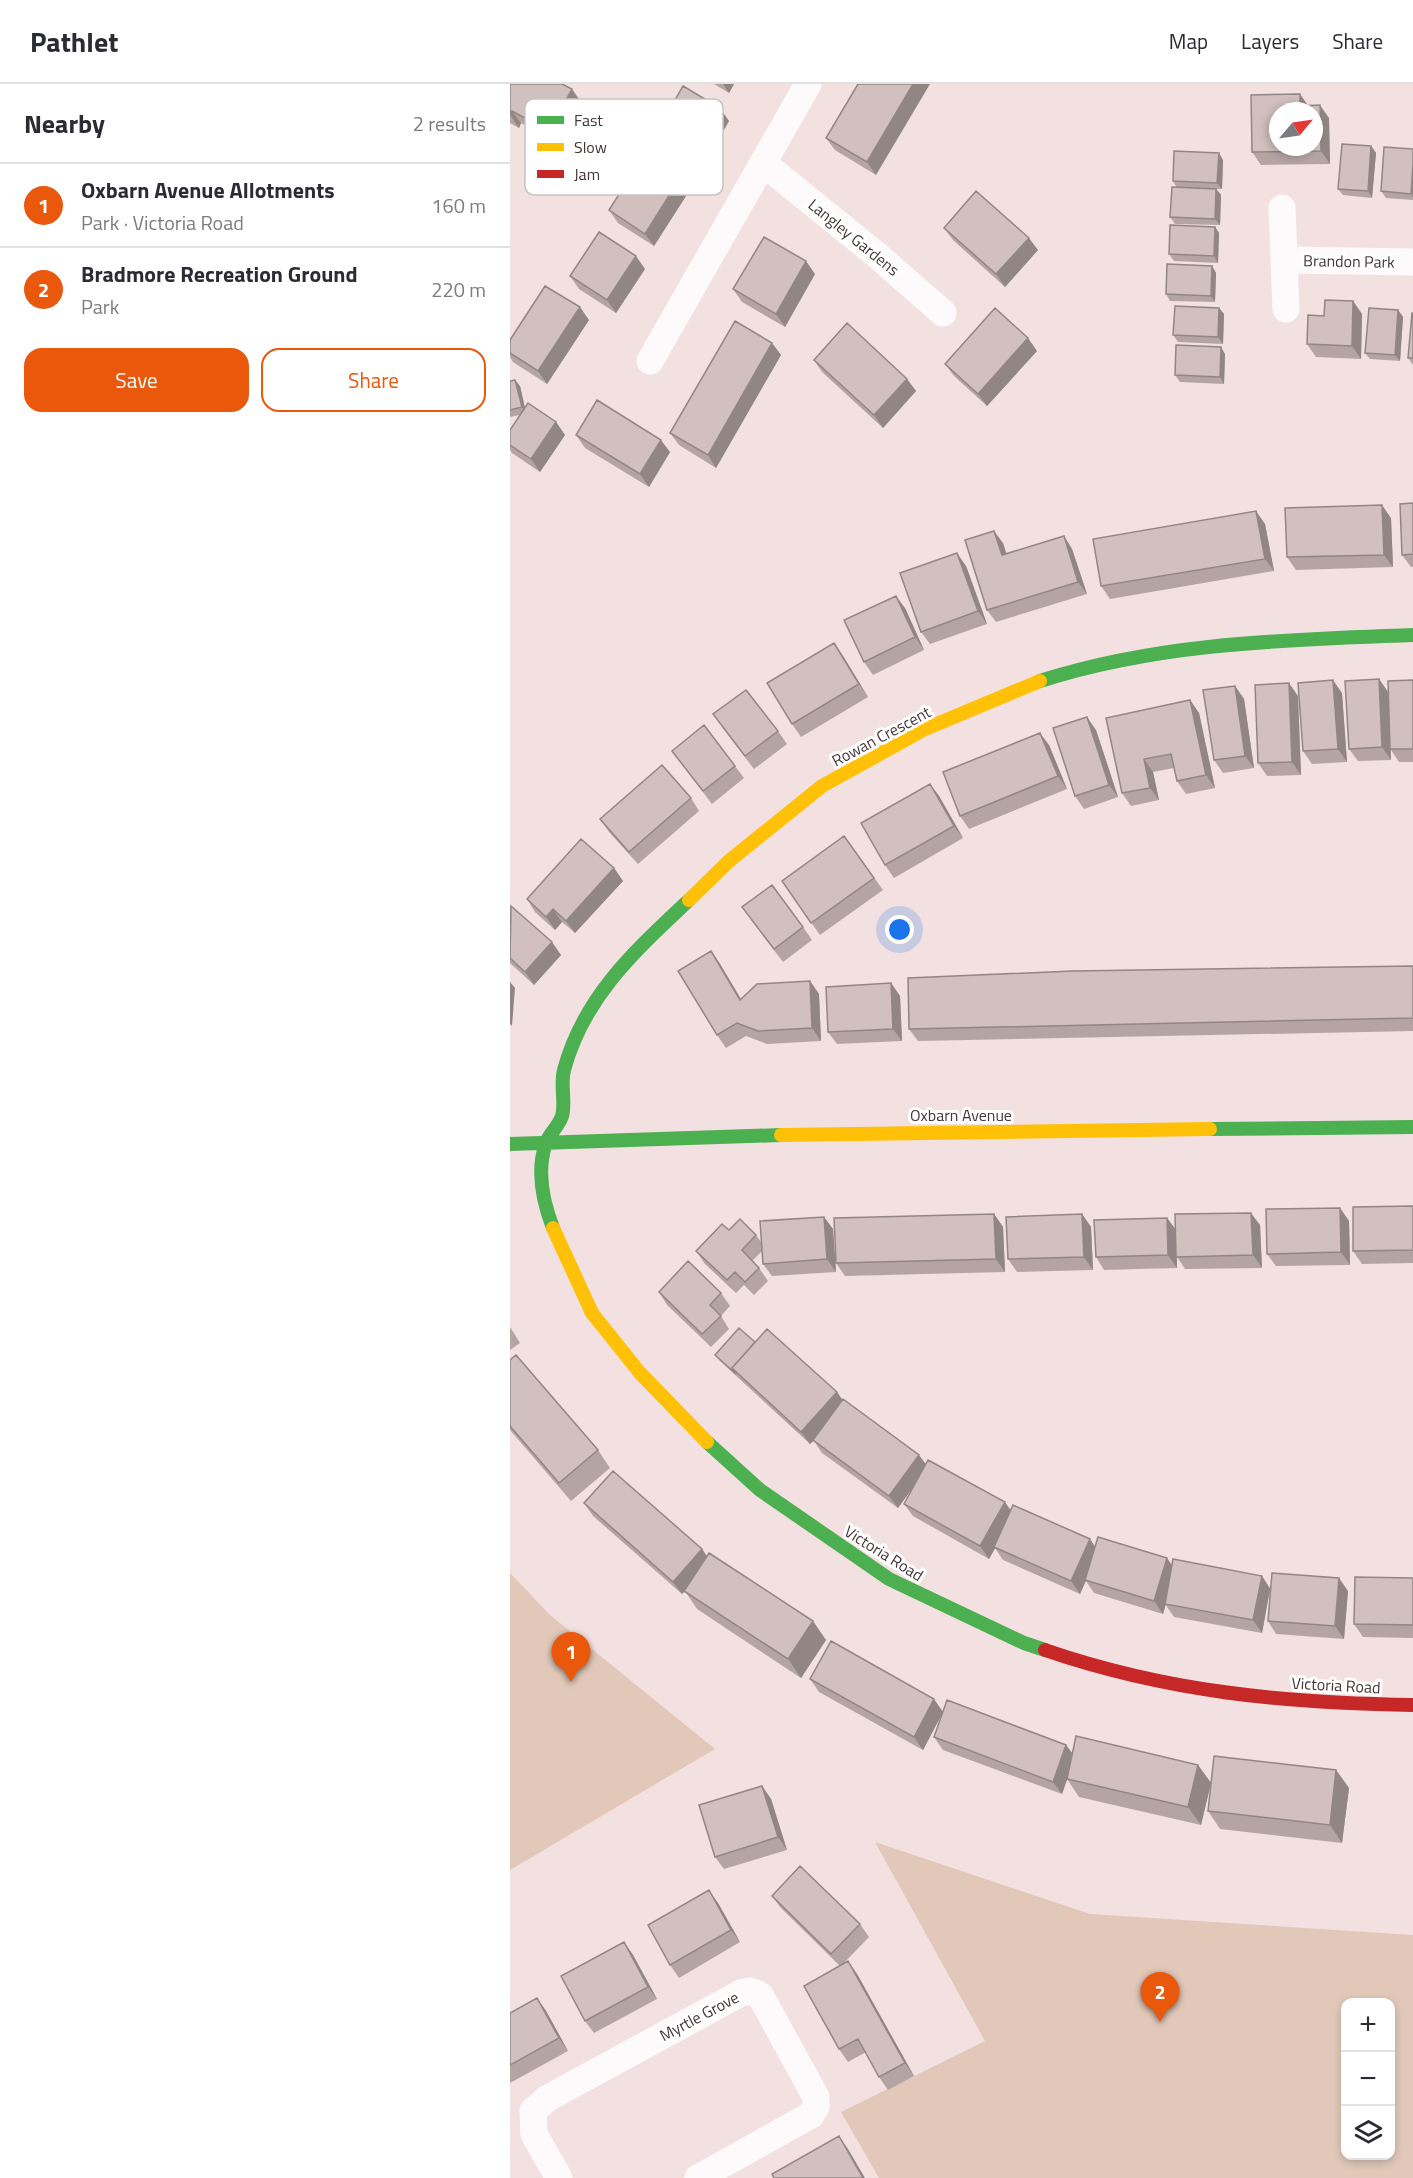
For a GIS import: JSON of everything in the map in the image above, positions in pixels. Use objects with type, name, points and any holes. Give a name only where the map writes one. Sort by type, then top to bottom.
[{"type":"street","points":[[650,361],[808,84]]},
{"type":"street","name":"Langley Gardens","points":[[763,163],[878,255],[943,313]]},
{"type":"street","name":"Brandon Park","points":[[1282,208],[1286,309]]},
{"type":"street","name":"Brandon Park","points":[[1285,261],[1413,262]]},
{"type":"street","name":"Rowan Crescent","points":[[546,1143],[562,1116],[563,1072],[585,1014],[620,966],[729,861],[822,786],[926,729],[1041,680],[1173,650],[1243,642],[1413,635]]},
{"type":"street","name":"Oxbarn Avenue","points":[[510,1144],[854,1132],[1413,1127]]},
{"type":"street","name":"Victoria Road","points":[[546,1143],[540,1172],[546,1210],[563,1255],[592,1313],[639,1373],[698,1434],[760,1490],[889,1579],[1024,1643],[1117,1672],[1168,1685],[1249,1697],[1332,1704],[1413,1705]]},
{"type":"street","name":"Myrtle Grove","points":[[557,2177],[534,2134],[534,2111],[548,2098],[741,1993],[750,1991],[760,1995],[816,2097],[816,2107],[811,2115],[698,2178]]},
{"type":"shaded area","points":[[510,1573],[550,1615],[715,1749],[510,1870]]},
{"type":"shaded area","points":[[875,1842],[1090,1914],[1413,1935],[1413,2178],[879,2178],[841,2112],[985,2041]]},
{"type":"building","points":[[510,84],[562,84],[572,89],[567,99],[525,99],[525,118],[512,111],[510,114]]},
{"type":"building","points":[[858,84],[913,84],[867,162],[826,138]]},
{"type":"building","points":[[683,86],[705,99],[676,99]]},
{"type":"building","points":[[1300,94],[1300,102],[1269,102],[1269,152],[1252,152],[1251,95]]},
{"type":"building","points":[[1342,144],[1371,146],[1368,191],[1338,189]]},
{"type":"building","points":[[1384,147],[1413,149],[1411,194],[1381,191]]},
{"type":"building","points":[[1174,151],[1219,153],[1217,183],[1173,181]]},
{"type":"building","points":[[1172,187],[1216,189],[1215,219],[1170,217]]},
{"type":"building","points":[[976,191],[1029,238],[996,274],[944,228]]},
{"type":"building","points":[[619,195],[669,195],[645,234],[609,210]]},
{"type":"building","points":[[1170,225],[1215,227],[1214,256],[1169,254]]},
{"type":"building","points":[[599,232],[636,256],[607,300],[570,276]]},
{"type":"building","points":[[764,237],[806,261],[776,314],[733,289]]},
{"type":"building","points":[[1167,264],[1212,266],[1211,296],[1166,294]]},
{"type":"building","points":[[545,286],[580,307],[538,371],[510,353],[510,340]]},
{"type":"building","points":[[1325,300],[1353,301],[1352,346],[1307,344],[1308,315],[1324,316]]},
{"type":"building","points":[[1175,306],[1219,308],[1218,337],[1173,335]]},
{"type":"building","points":[[995,308],[1028,338],[978,394],[945,364]]},
{"type":"building","points":[[1369,308],[1398,310],[1395,355],[1365,353]]},
{"type":"building","points":[[1412,313],[1413,358],[1408,358]]},
{"type":"building","points":[[735,321],[772,343],[708,455],[670,433]]},
{"type":"building","points":[[847,323],[907,379],[874,415],[814,360]]},
{"type":"building","points":[[1176,345],[1221,347],[1220,377],[1175,375]]},
{"type":"building","points":[[515,380],[522,407],[510,410],[510,381]]},
{"type":"building","points":[[597,400],[661,440],[640,474],[576,435]]},
{"type":"building","points":[[528,403],[556,422],[531,459],[510,445],[510,430]]},
{"type":"building","points":[[1413,503],[1413,554],[1402,555],[1400,504]]},
{"type":"building","points":[[1382,505],[1384,555],[1287,557],[1285,508]]},
{"type":"building","points":[[1256,511],[1265,559],[1101,586],[1093,539]]},
{"type":"building","points":[[994,531],[1002,555],[1064,536],[1078,582],[987,610],[965,540]]},
{"type":"building","points":[[957,553],[978,611],[921,632],[900,573]]},
{"type":"building","points":[[896,596],[915,637],[864,662],[844,620]]},
{"type":"building","points":[[834,643],[859,684],[792,724],[767,683]]},
{"type":"building","points":[[1379,679],[1382,747],[1349,749],[1345,681]]},
{"type":"building","points":[[1333,680],[1338,749],[1303,751],[1298,683]]},
{"type":"building","points":[[1413,680],[1413,749],[1390,749],[1388,681]]},
{"type":"building","points":[[1289,683],[1292,762],[1258,763],[1255,685]]},
{"type":"building","points":[[1235,686],[1245,756],[1214,760],[1203,690]]},
{"type":"building","points":[[746,690],[778,731],[745,756],[713,714]]},
{"type":"building","points":[[1190,700],[1206,775],[1177,781],[1171,754],[1144,759],[1150,788],[1122,793],[1106,718]]},
{"type":"building","points":[[1087,717],[1109,785],[1075,796],[1053,728]]},
{"type":"building","points":[[704,725],[735,766],[703,791],[672,751]]},
{"type":"building","points":[[1040,733],[1058,776],[960,816],[943,772]]},
{"type":"building","points":[[662,765],[691,798],[629,852],[600,819]]},
{"type":"building","points":[[930,784],[954,826],[885,865],[861,823]]},
{"type":"building","points":[[844,836],[874,878],[811,923],[782,881]]},
{"type":"building","points":[[581,839],[614,868],[566,921],[553,909],[546,917],[527,899]]},
{"type":"building","points":[[772,885],[803,927],[774,949],[742,907]]},
{"type":"building","points":[[511,906],[552,942],[525,972],[510,958]]},
{"type":"building","points":[[711,951],[740,1000],[757,984],[810,981],[812,1028],[758,1031],[737,1023],[717,1035],[678,971]]},
{"type":"building","points":[[1413,966],[1413,1018],[909,1029],[908,978],[1073,971]]},
{"type":"building","points":[[891,983],[893,1029],[828,1032],[826,987]]},
{"type":"building","points":[[1413,1206],[1413,1250],[1353,1251],[1353,1207]]},
{"type":"building","points":[[1340,1208],[1341,1252],[1267,1254],[1266,1209]]},
{"type":"building","points":[[1251,1213],[1253,1255],[1176,1257],[1175,1214]]},
{"type":"building","points":[[994,1214],[996,1259],[836,1263],[834,1218]]},
{"type":"building","points":[[1082,1214],[1084,1257],[1008,1259],[1006,1217]]},
{"type":"building","points":[[824,1217],[827,1259],[763,1264],[760,1221]]},
{"type":"building","points":[[1167,1218],[1168,1255],[1096,1257],[1094,1220]]},
{"type":"building","points":[[740,1219],[756,1235],[742,1250],[759,1268],[745,1282],[735,1272],[727,1280],[696,1251],[722,1224],[729,1230]]},
{"type":"building","points":[[688,1261],[721,1293],[710,1305],[721,1316],[702,1334],[659,1292]]},
{"type":"building","points":[[739,1328],[755,1342],[732,1368],[736,1374],[715,1355]]},
{"type":"building","points":[[767,1329],[837,1392],[801,1432],[732,1368]]},
{"type":"building","points":[[516,1355],[598,1450],[559,1483],[510,1426],[510,1360]]},
{"type":"building","points":[[843,1399],[919,1455],[889,1496],[813,1440]]},
{"type":"building","points":[[928,1460],[1005,1502],[980,1546],[904,1504]]},
{"type":"building","points":[[613,1471],[702,1549],[673,1582],[584,1503]]},
{"type":"building","points":[[1013,1505],[1090,1539],[1071,1581],[994,1547]]},
{"type":"building","points":[[1098,1537],[1167,1558],[1154,1601],[1085,1580]]},
{"type":"building","points":[[709,1553],[813,1621],[788,1659],[684,1591]]},
{"type":"building","points":[[1173,1559],[1262,1576],[1253,1620],[1165,1604]]},
{"type":"building","points":[[1272,1573],[1339,1578],[1335,1626],[1268,1621]]},
{"type":"building","points":[[1355,1577],[1413,1578],[1413,1625],[1354,1624]]},
{"type":"building","points":[[831,1641],[934,1699],[914,1737],[810,1679]]},
{"type":"building","points":[[947,1700],[1066,1745],[1053,1782],[934,1737]]},
{"type":"building","points":[[1076,1736],[1198,1765],[1188,1807],[1067,1779]]},
{"type":"building","points":[[1214,1756],[1336,1770],[1330,1825],[1208,1811]]},
{"type":"building","points":[[762,1786],[778,1837],[715,1857],[699,1805]]},
{"type":"building","points":[[800,1866],[860,1924],[831,1954],[772,1896]]},
{"type":"building","points":[[709,1890],[731,1930],[670,1965],[648,1925]]},
{"type":"building","points":[[624,1942],[648,1987],[585,2021],[561,1976]]},
{"type":"building","points":[[848,1961],[905,2063],[879,2077],[858,2039],[839,2049],[804,1986]]},
{"type":"building","points":[[537,1998],[559,2038],[510,2065],[510,2013]]},
{"type":"building","points":[[839,2136],[863,2178],[774,2178],[772,2174]]},
{"type":"traffic: fast","points":[[1040,681],[1132,658],[1225,645],[1413,635]]},
{"type":"traffic: fast","points":[[553,1228],[546,1208],[541,1164],[549,1136],[562,1116],[563,1076],[573,1044],[584,1019],[614,976],[689,900]]},
{"type":"traffic: fast","points":[[1210,1129],[1413,1127]]},
{"type":"traffic: fast","points":[[510,1144],[781,1135]]},
{"type":"traffic: fast","points":[[707,1442],[760,1490],[889,1579],[1024,1643],[1045,1650]]},
{"type":"traffic: slow","points":[[689,900],[729,861],[822,786],[925,729],[1040,681]]},
{"type":"traffic: slow","points":[[781,1135],[1210,1129]]},
{"type":"traffic: slow","points":[[553,1228],[592,1313],[640,1373],[707,1442]]},
{"type":"traffic: jam","points":[[1045,1650],[1136,1676],[1227,1692],[1272,1698],[1413,1705]]},
{"type":"place","name":"Oxbarn Avenue Allotments","points":[[571,1682]]},
{"type":"place","name":"Bradmore Recreation Ground","points":[[1160,2022]]}]
